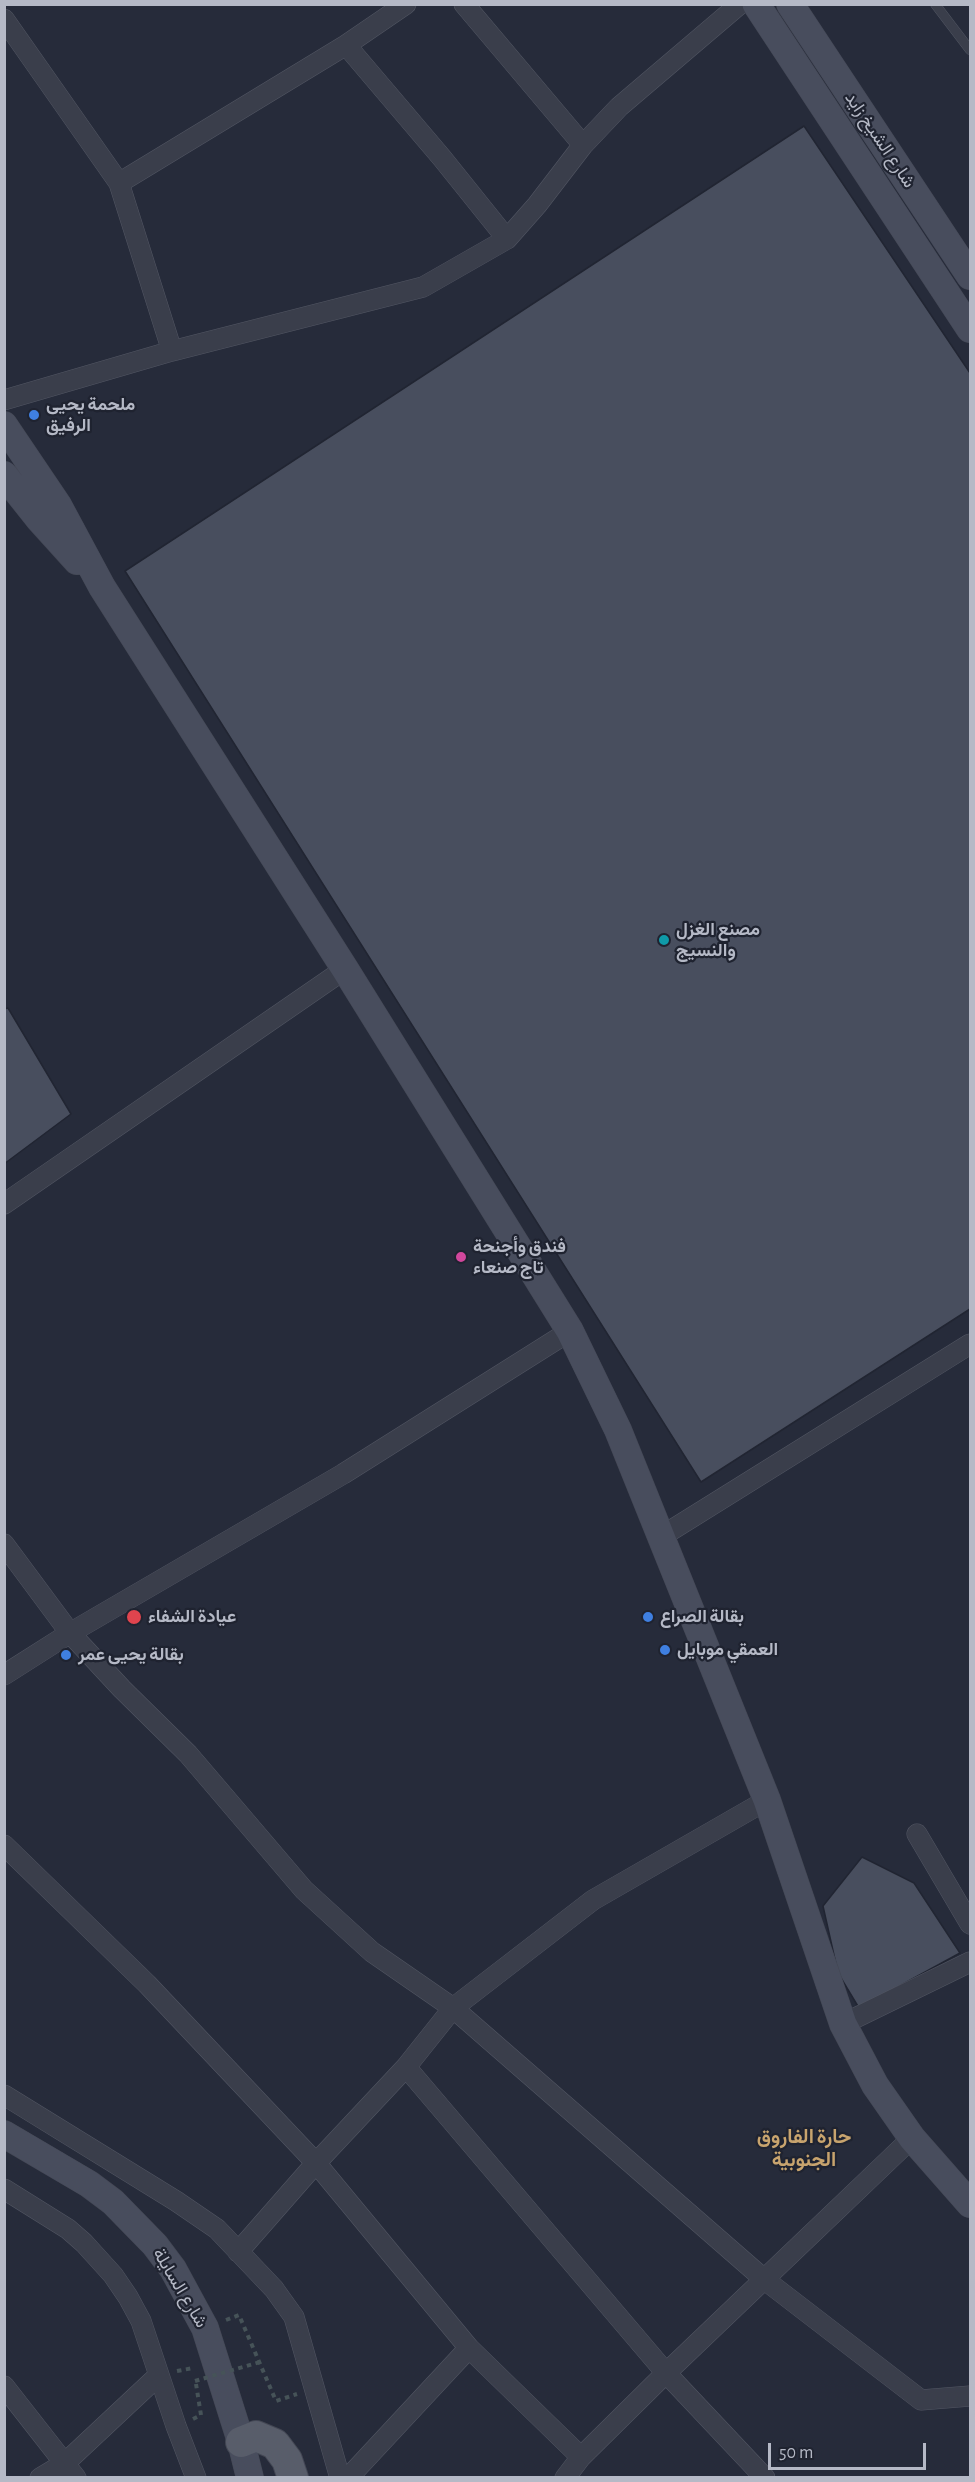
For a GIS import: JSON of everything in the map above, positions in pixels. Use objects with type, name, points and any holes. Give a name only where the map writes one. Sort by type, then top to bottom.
[{"type":"main road","points":[[241,2442],[256,2436],[275,2444],[287,2460],[293,2478]]},
{"type":"street","points":[[119,183],[346,45],[406,4]]},
{"type":"street","points":[[464,4],[583,145]]},
{"type":"street","points":[[4,400],[172,351],[423,287],[507,239],[537,205],[583,145],[619,107],[740,4]]},
{"type":"street","points":[[756,4],[970,329]]},
{"type":"street","name":"شارع الشيخ زايد","points":[[790,4],[970,276]]},
{"type":"street","points":[[4,19],[119,183],[172,351]]},
{"type":"street","points":[[346,45],[507,239]]},
{"type":"street","points":[[5,427],[58,505],[102,587],[345,969],[570,1331],[618,1430],[662,1536],[766,1800],[843,2024],[875,2085],[912,2138],[970,2204]]},
{"type":"street","points":[[4,475],[39,519],[102,587]]},
{"type":"street","points":[[4,1204],[345,969]]},
{"type":"street","points":[[4,1675],[70,1633],[343,1474],[570,1331]]},
{"type":"street","points":[[662,1536],[970,1344]]},
{"type":"street","points":[[4,1544],[70,1633],[188,1755],[304,1890],[372,1952],[453,2008],[765,2280],[921,2400],[970,2396]]},
{"type":"street","points":[[238,2252],[316,2163],[406,2067],[453,2008],[593,1899],[766,1800]]},
{"type":"street","points":[[917,1834],[970,1924]]},
{"type":"street","points":[[4,1845],[147,1983],[316,2163],[469,2348],[581,2457]]},
{"type":"street","points":[[843,2024],[970,1962]]},
{"type":"street","points":[[406,2067],[666,2373],[765,2478]]},
{"type":"street","points":[[4,2095],[176,2201],[216,2229],[274,2289],[294,2317],[340,2478]]},
{"type":"street","name":"شارع السايلة","points":[[4,2134],[89,2184],[120,2209],[155,2245],[173,2269],[205,2328],[250,2478]]},
{"type":"street","points":[[565,2478],[581,2457],[666,2373],[912,2138]]},
{"type":"street","points":[[4,2189],[68,2229],[99,2258],[128,2297],[141,2321],[158,2376],[196,2478]]},
{"type":"street","points":[[348,2478],[469,2348]]},
{"type":"street","points":[[40,2478],[70,2470],[158,2376]]},
{"type":"street","points":[[4,2386],[70,2470]]},
{"type":"lane","points":[[935,4],[970,50]]},
{"type":"path","points":[[240,2315],[276,2401]]},
{"type":"path","points":[[195,2381],[260,2362]]},
{"type":"path","points":[[193,2367],[201,2415]]},
{"type":"building","name":"مصنع الغزل والنسيج","points":[[804,126],[970,373],[970,1309],[701,1482],[125,571]]},
{"type":"building","points":[[8,1008],[71,1114],[4,1164],[4,1009]]},
{"type":"building","points":[[862,1857],[914,1883],[960,1953],[859,2008],[838,1973],[823,1906]]},
{"type":"place","name":"ملحمة يحيى الرفيق","points":[[34,415]]},
{"type":"place","name":"مصنع الغزل والنسيج","points":[[664,940]]},
{"type":"place","name":"فندق وأجنحة تاج صنعاء","points":[[461,1257]]},
{"type":"place","name":"عيادة الشفاء","points":[[134,1617]]},
{"type":"place","name":"بقالة الصراع","points":[[648,1617]]},
{"type":"place","name":"العمقي موبايل","points":[[665,1650]]},
{"type":"place","name":"بقالة يحيى عمر","points":[[66,1655]]},
{"type":"district","name":"حارة الفاروق الجنوبية","points":[[804,2148]]}]
